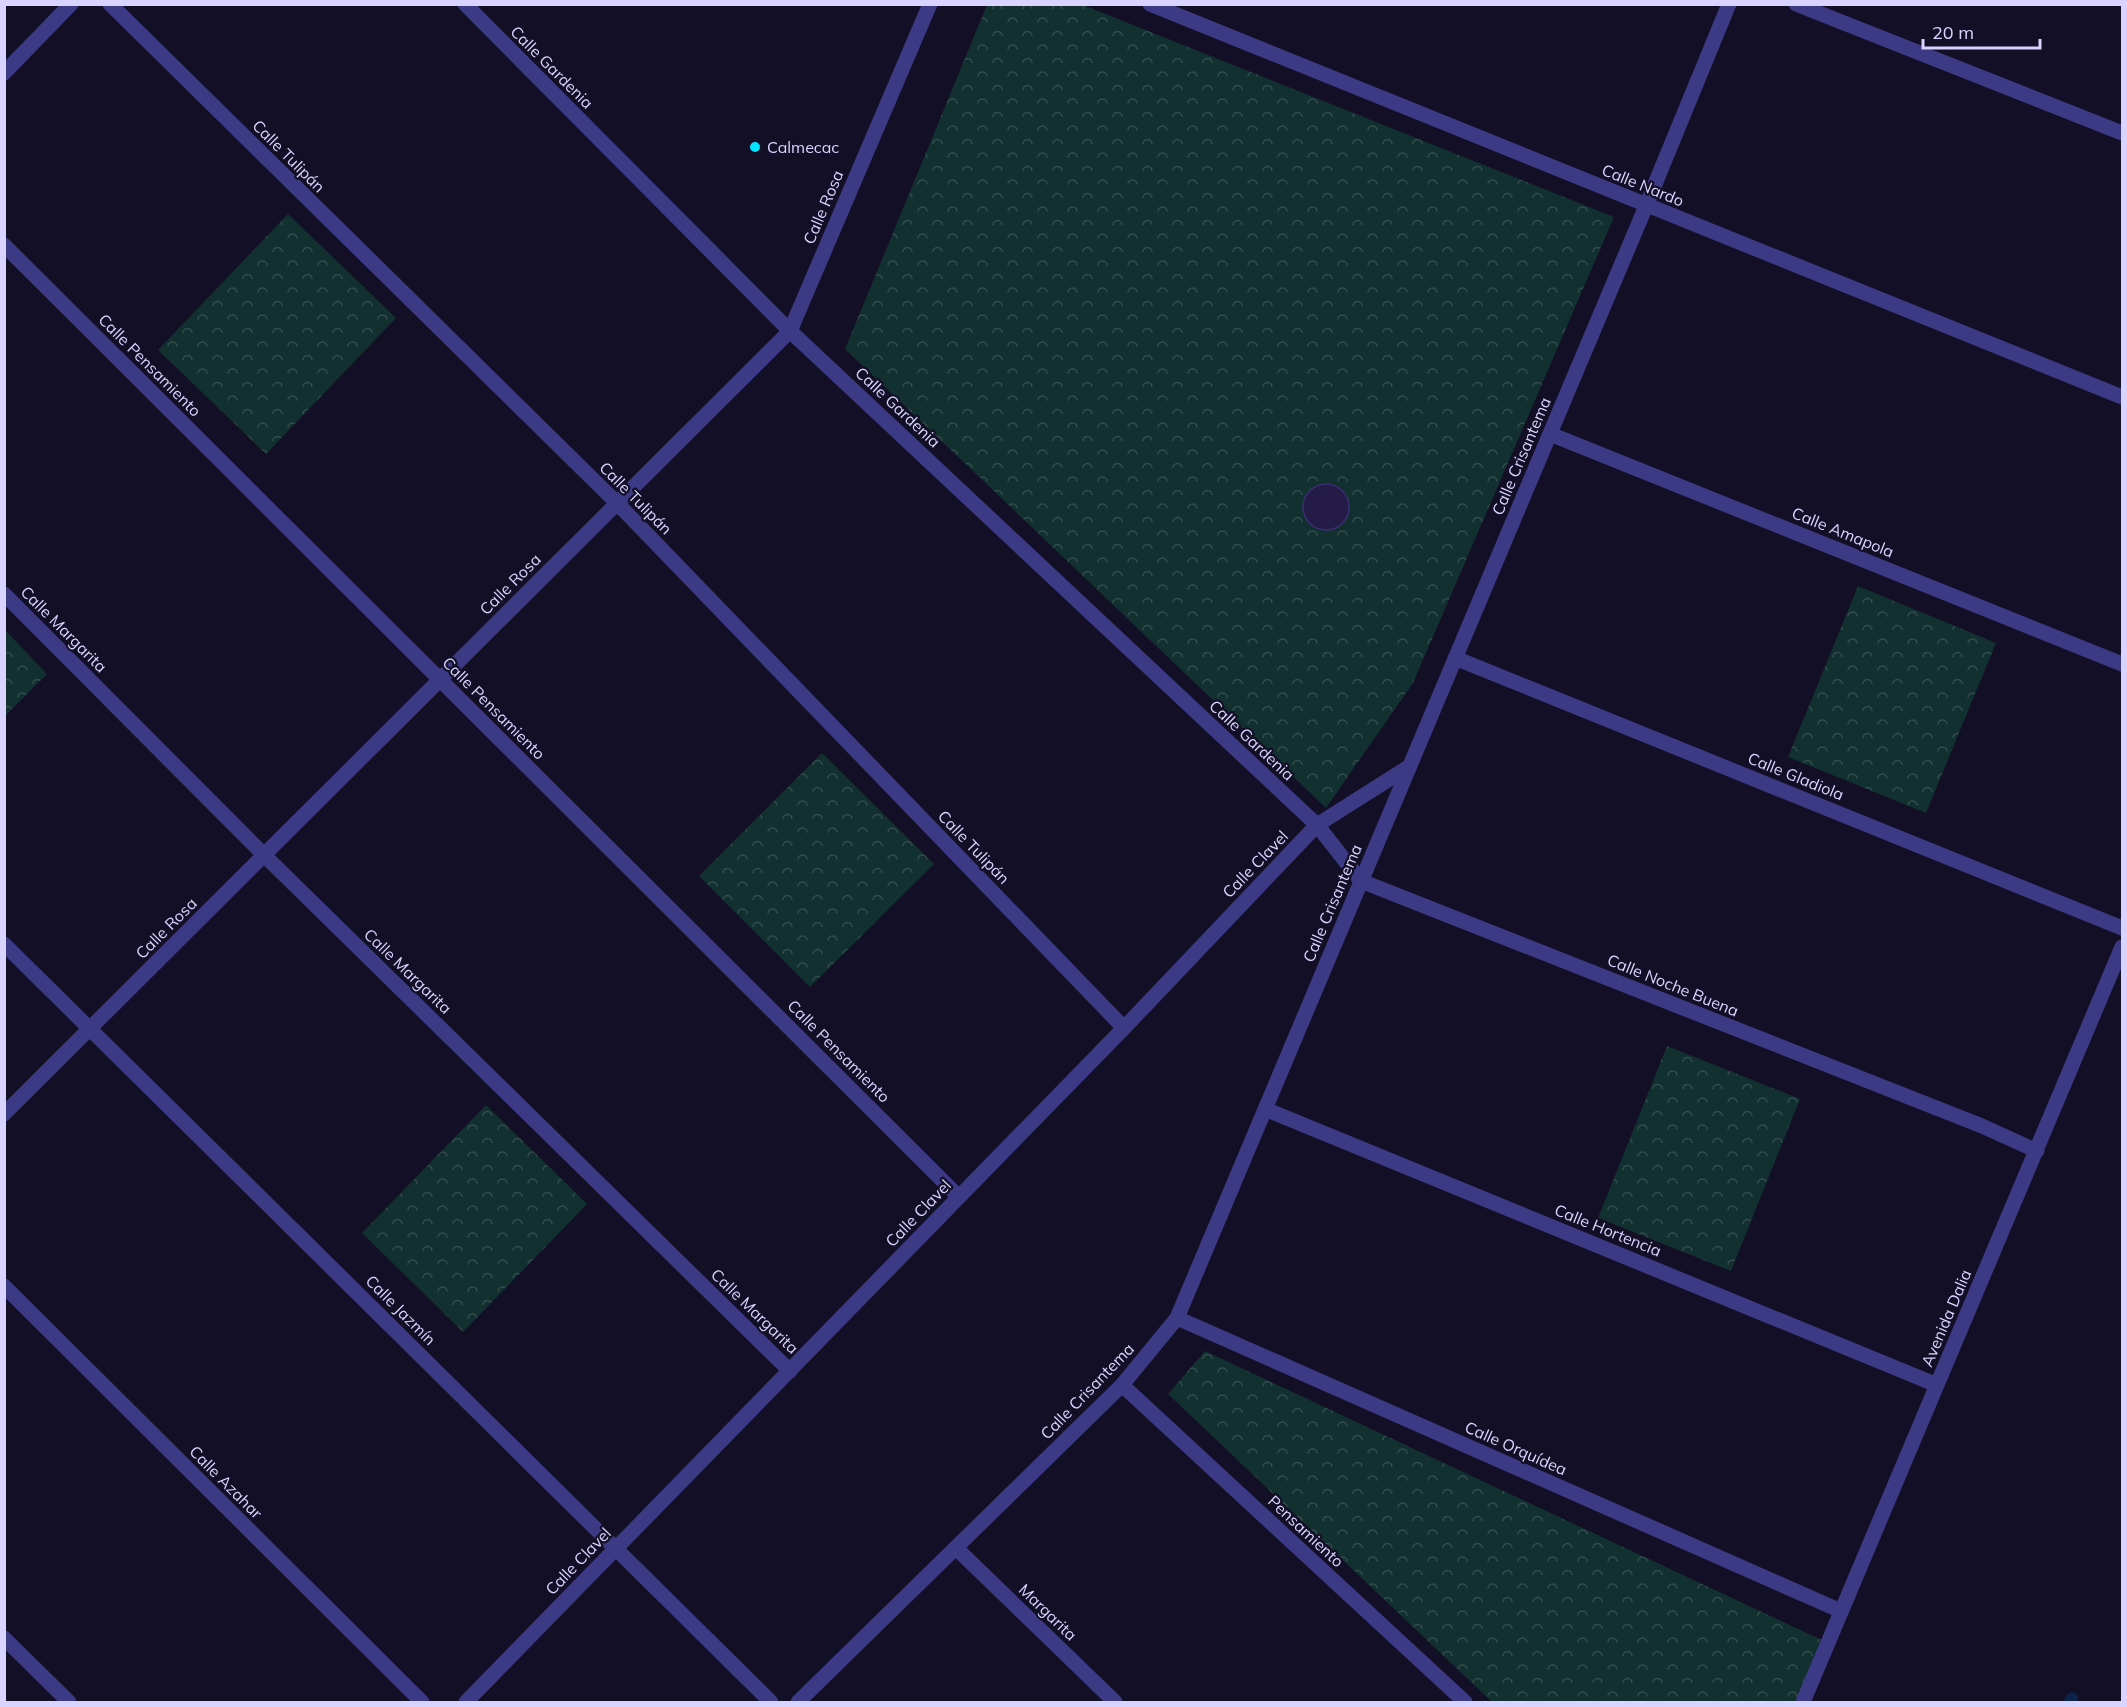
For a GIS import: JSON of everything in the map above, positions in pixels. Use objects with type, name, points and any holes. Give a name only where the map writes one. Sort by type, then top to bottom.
[{"type":"street","points":[[4,73],[71,4]]},
{"type":"street","name":"Calle Tulipán","points":[[110,4],[617,503],[1124,1028]]},
{"type":"street","name":"Calle Gardenia","points":[[465,4],[790,331],[1317,825]]},
{"type":"street","name":"Calle Rosa","points":[[4,1114],[790,331],[930,4]]},
{"type":"street","name":"Calle Nardo","points":[[1150,4],[2122,397]]},
{"type":"street","name":"Calle Crisantema","points":[[798,1702],[1122,1385],[1177,1318],[1729,4]]},
{"type":"street","points":[[1796,4],[2122,133]]},
{"type":"street","name":"Calle Pensamiento","points":[[4,246],[959,1197]]},
{"type":"street","name":"Calle Amapola","points":[[1550,434],[2122,664]]},
{"type":"street","name":"Calle Margarita","points":[[4,594],[264,855],[790,1371]]},
{"type":"street","name":"Calle Gladiola","points":[[1455,658],[2122,928]]},
{"type":"street","name":"Calle Clavel","points":[[466,1702],[1124,1028],[1317,825],[1410,766]]},
{"type":"street","points":[[1317,825],[1361,881]]},
{"type":"street","name":"Calle Noche Buena","points":[[1361,881],[1982,1126],[2037,1151]]},
{"type":"street","name":"Calle Jazmín","points":[[4,944],[771,1702]]},
{"type":"street","name":"Avenida Dalia","points":[[1803,1702],[2122,947]]},
{"type":"street","name":"Calle Hortencia","points":[[1265,1109],[1937,1385]]},
{"type":"street","name":"Calle Azahar","points":[[4,1286],[422,1702]]},
{"type":"street","name":"Calle Orquídea","points":[[1177,1318],[1841,1611]]},
{"type":"street","name":"Pensamiento","points":[[1122,1385],[1465,1702]]},
{"type":"street","name":"Margarita","points":[[956,1548],[1115,1702]]},
{"type":"street","points":[[4,1638],[69,1702]]},
{"type":"green space","points":[[987,5],[1083,5],[1614,217],[1413,683],[1326,808],[845,349]]},
{"type":"green space","points":[[288,214],[396,318],[266,454],[158,350]]},
{"type":"green space","points":[[1858,586],[1996,643],[1926,813],[1788,757]]},
{"type":"green space","points":[[5,630],[47,674],[5,716]]},
{"type":"green space","points":[[822,753],[934,864],[810,987],[699,876]]},
{"type":"green space","points":[[1667,1046],[1800,1099],[1731,1271],[1598,1218]]},
{"type":"green space","points":[[486,1105],[587,1204],[463,1332],[362,1233]]},
{"type":"green space","points":[[1205,1351],[1826,1642],[1799,1702],[1492,1702],[1168,1394]]},
{"type":"building","points":[[1326,484],[1342,491],[1349,507],[1342,523],[1326,530],[1310,523],[1303,507],[1310,491]]},
{"type":"waterway","points":[[2070,1702],[2072,1698]]},
{"type":"place","name":"Calmecac","points":[[755,147]]}]
